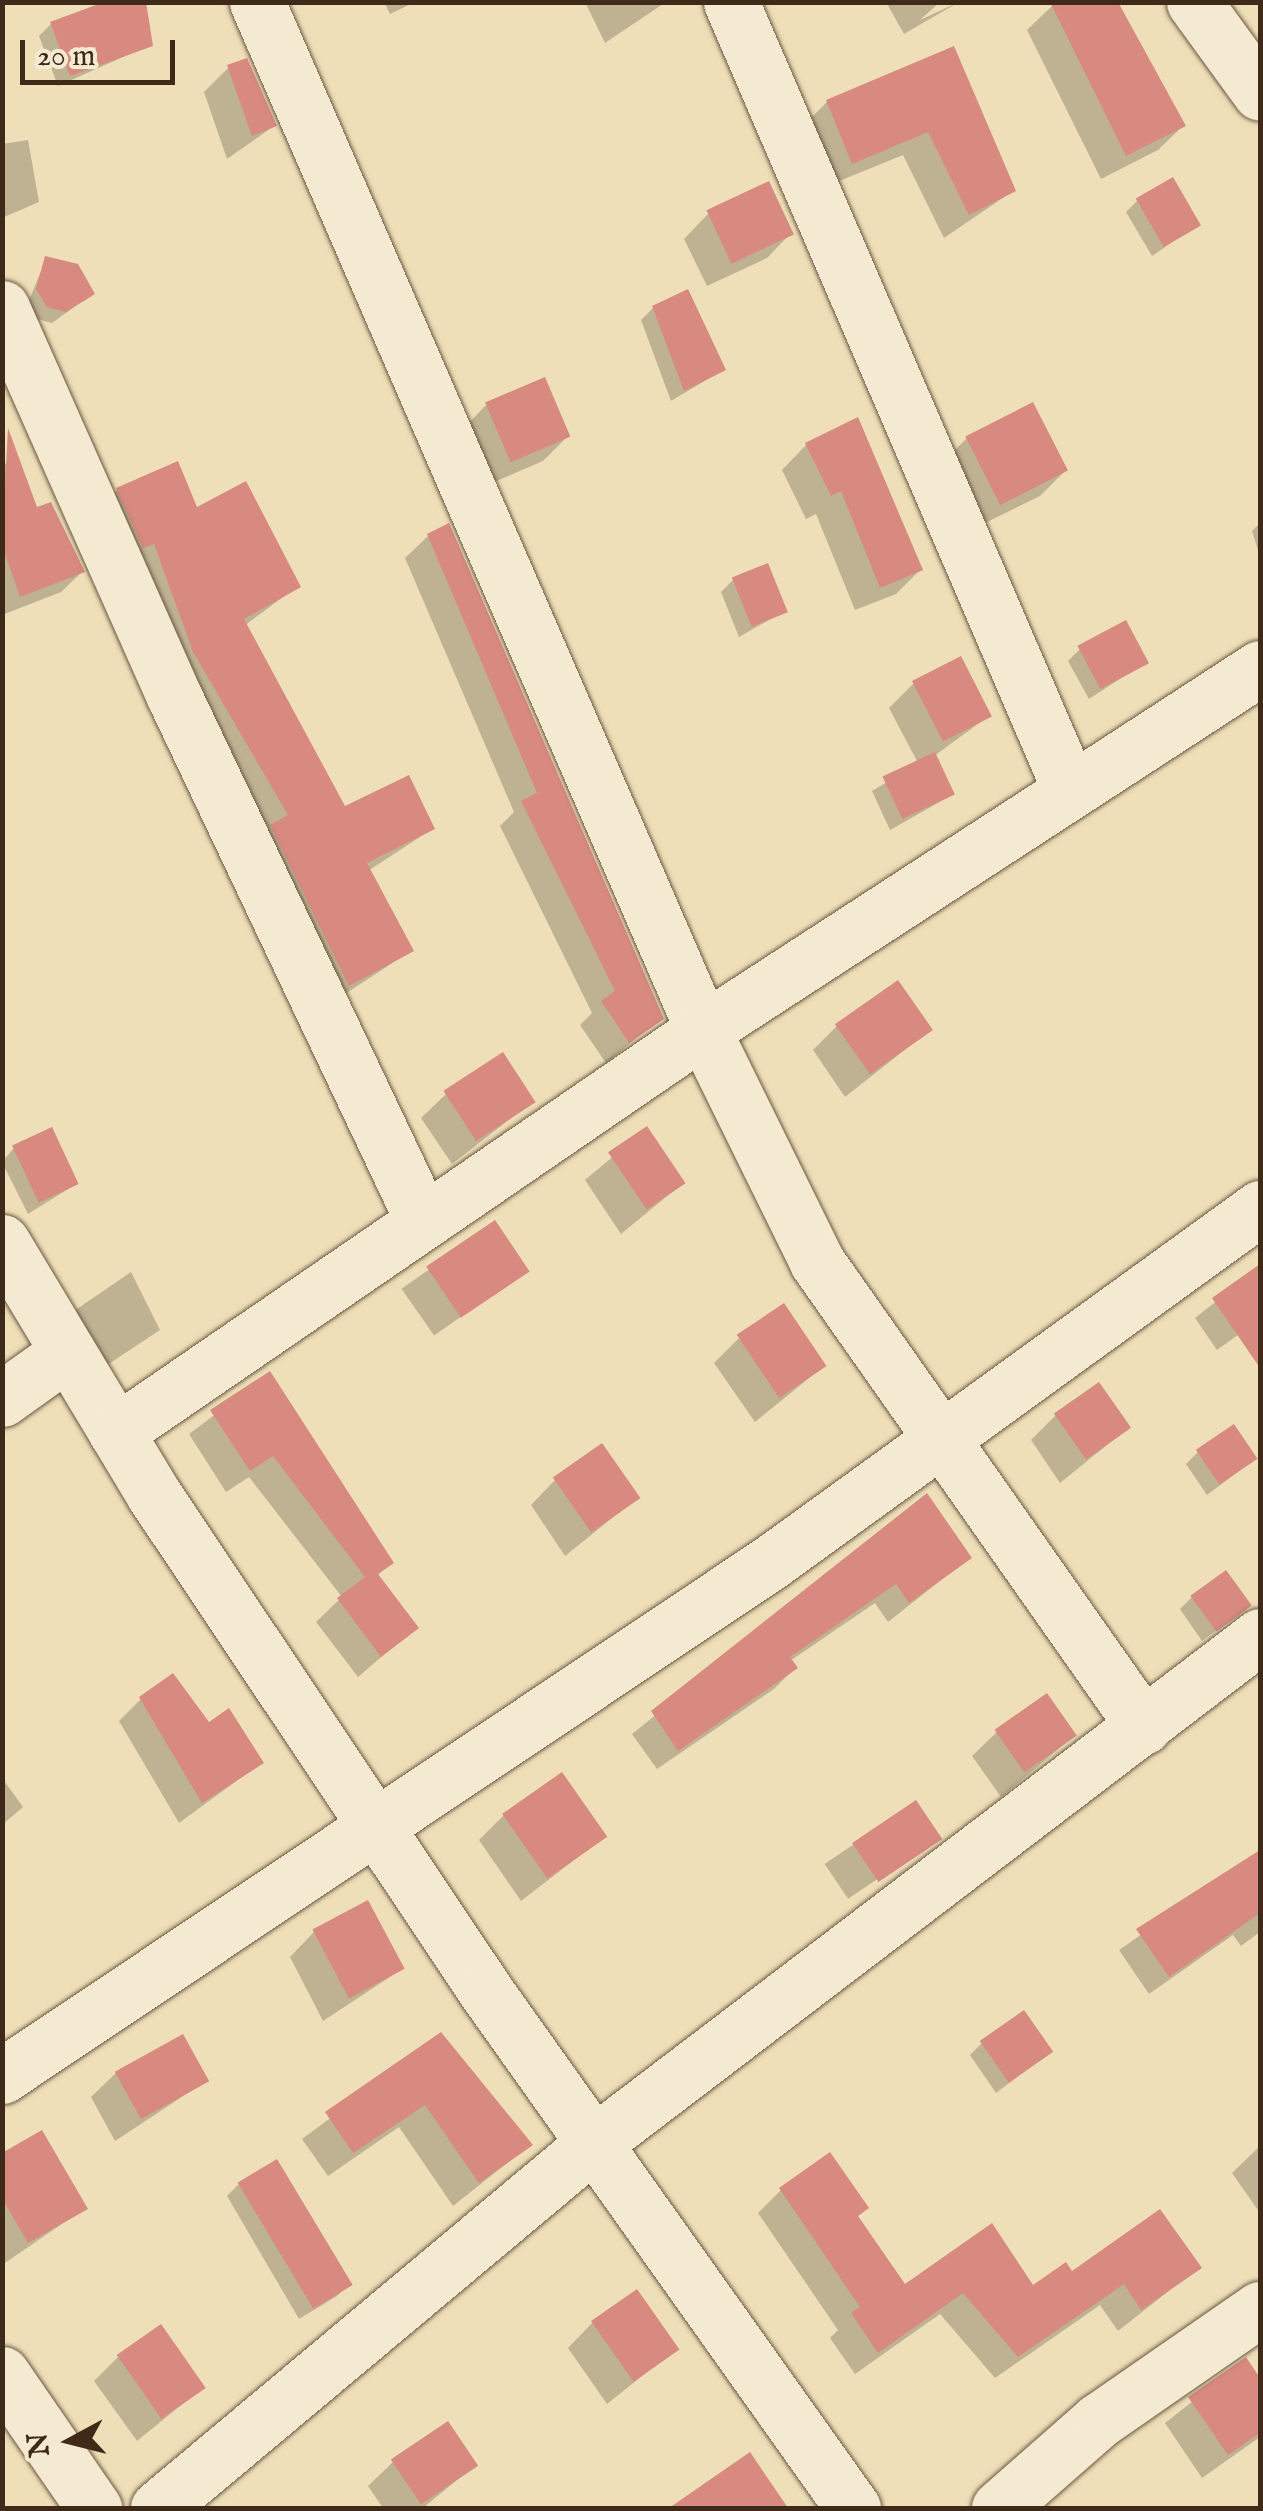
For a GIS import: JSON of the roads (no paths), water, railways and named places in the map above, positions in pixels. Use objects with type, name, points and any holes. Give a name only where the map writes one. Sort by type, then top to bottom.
[{"type":"street","points":[[257,2],[703,1030],[817,1262],[938,1444],[1144,1727]]},
{"type":"street","points":[[731,2],[1070,790]]},
{"type":"street","points":[[1194,2],[1260,93]]},
{"type":"street","points":[[2,308],[174,696],[422,1219]]},
{"type":"street","points":[[116,1432],[703,1030],[1260,668]]},
{"type":"street","points":[[2,2076],[938,1444],[1260,1208]]},
{"type":"street","points":[[2,1242],[116,1432],[376,1826],[594,2143],[854,2508]]},
{"type":"street","points":[[2,1399],[68,1352]]},
{"type":"street","points":[[158,2508],[594,2143],[1260,1636]]},
{"type":"street","points":[[999,2508],[1098,2421],[1260,2308]]},
{"type":"street","points":[[2,2374],[94,2508]]}]
